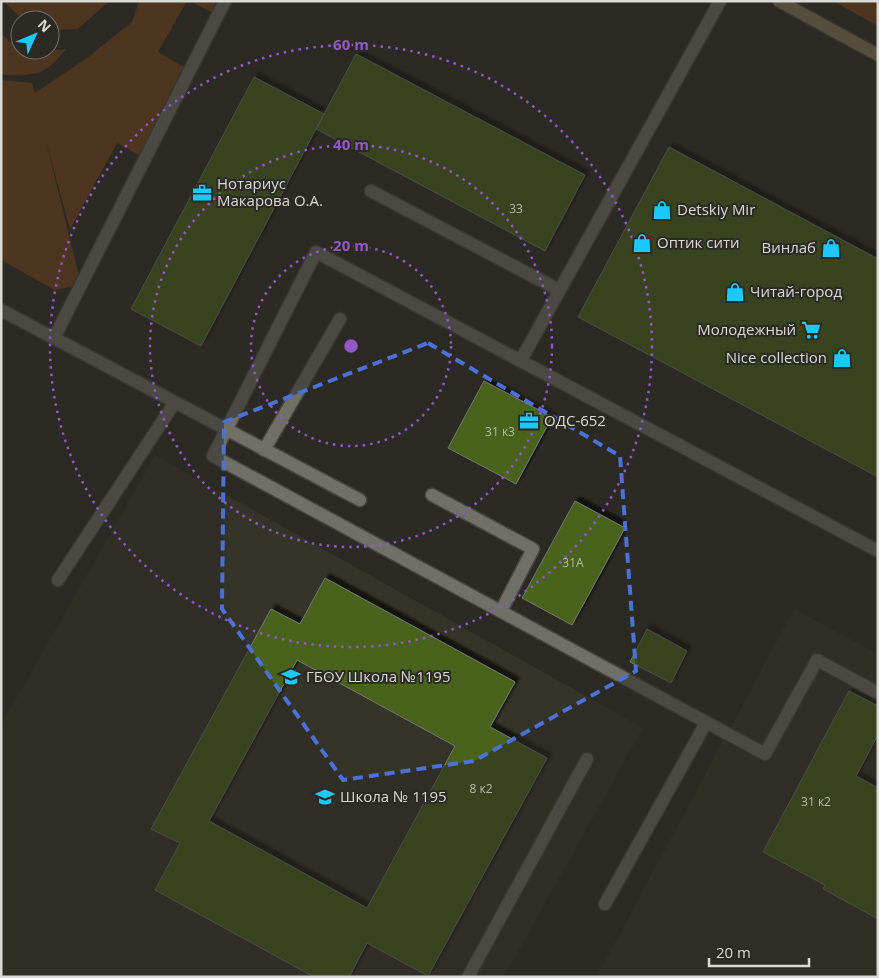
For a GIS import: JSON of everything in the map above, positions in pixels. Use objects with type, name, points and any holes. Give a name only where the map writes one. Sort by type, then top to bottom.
[{"type":"main road","points":[[779,1],[878,55]]},
{"type":"lane","points":[[54,338],[225,1]]},
{"type":"lane","points":[[520,360],[720,1]]},
{"type":"lane","points":[[371,191],[559,290]]},
{"type":"lane","points":[[878,550],[316,252],[214,456],[765,754],[816,660],[878,693]]},
{"type":"lane","points":[[1,310],[360,500]]},
{"type":"lane","points":[[264,450],[340,319]]},
{"type":"lane","points":[[58,580],[175,402]]},
{"type":"lane","points":[[432,495],[534,549],[500,612]]},
{"type":"lane","points":[[605,904],[706,723]]},
{"type":"lane","points":[[468,977],[588,758]]},
{"type":"highlighted area","points":[[428,343],[620,456],[636,671],[474,761],[343,780],[222,609],[224,422]]},
{"type":"shaded area","points":[[3,1],[109,1],[78,29],[60,30],[60,10],[12,10]]},
{"type":"shaded area","points":[[139,1],[187,1],[158,52],[187,69],[141,156],[117,143],[70,229],[45,138],[81,284],[55,290],[1,260],[1,80],[32,83],[35,93],[87,58],[132,22]]},
{"type":"shaded area","points":[[190,1],[219,1],[213,13]]},
{"type":"shaded area","points":[[833,1],[878,1],[878,26]]},
{"type":"shaded area","points":[[1,33],[10,42],[10,60],[57,60],[45,69],[31,74],[2,75]]},
{"type":"shaded area","points":[[66,49],[60,57],[60,50]]},
{"type":"shaded area","name":"ГБОУ Школа №1195","points":[[155,455],[643,728],[504,977],[1,977],[1,725]]},
{"type":"shaded area","points":[[794,609],[878,654],[878,977],[602,977],[598,974]]},
{"type":"building","points":[[356,54],[585,175],[545,251],[316,129]]},
{"type":"building","points":[[254,77],[324,114],[201,346],[131,309]]},
{"type":"building","name":"Молодежный","points":[[669,147],[878,259],[878,477],[578,317]]},
{"type":"building","points":[[484,381],[552,417],[516,484],[448,448]]},
{"type":"building","points":[[575,501],[625,528],[572,625],[522,598]]},
{"type":"building","points":[[325,578],[515,682],[490,727],[547,758],[428,976],[367,943],[349,977],[314,977],[155,890],[180,843],[151,829],[271,609],[300,624]],"holes":[[[297,660],[455,746],[367,908],[209,821]]]},
{"type":"building","points":[[647,629],[687,651],[671,683],[630,662]]},
{"type":"building","points":[[849,691],[878,706],[878,735],[856,776],[878,788],[878,919],[823,889],[825,885],[763,852]]},
{"type":"place","name":"Нотариус Макарова О.А.","points":[[202,193]]},
{"type":"place","name":"Detskiy Mir","points":[[662,210]]},
{"type":"place","name":"Оптик сити","points":[[642,243]]},
{"type":"place","name":"Винлаб","points":[[831,248]]},
{"type":"place","name":"Читай-город","points":[[735,292]]},
{"type":"place","name":"Молодежный","points":[[811,330]]},
{"type":"place","name":"Nice collection","points":[[842,358]]},
{"type":"place","name":"ОДС-652","points":[[529,421]]},
{"type":"place","name":"ГБОУ Школа №1195","points":[[291,677]]},
{"type":"place","name":"Школа № 1195","points":[[325,797]]}]
